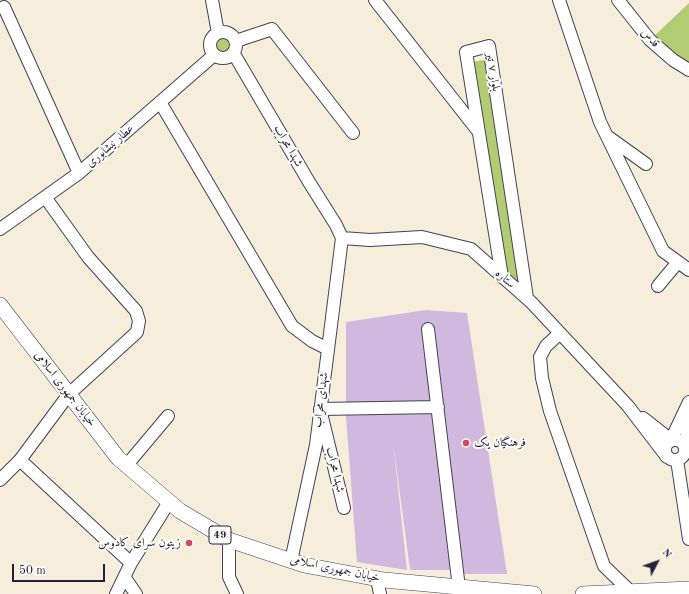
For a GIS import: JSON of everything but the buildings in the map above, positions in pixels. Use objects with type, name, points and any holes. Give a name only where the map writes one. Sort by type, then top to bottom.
[{"type":"main road","name":"خیابان جمهوری اسلامی","points":[[0,305],[126,466],[169,502],[229,540],[291,561],[377,579],[469,590],[534,594]]},
{"type":"main road","points":[[583,594],[689,589]]},
{"type":"street","points":[[212,0],[218,33]]},
{"type":"street","points":[[375,0],[478,132]]},
{"type":"street","points":[[559,0],[606,136],[663,251],[689,270]]},
{"type":"street","name":"قدس","points":[[618,0],[650,40],[673,60],[689,70]]},
{"type":"street","points":[[6,6],[79,173]]},
{"type":"street","points":[[236,41],[272,29],[352,133]]},
{"type":"street","points":[[226,32],[234,37],[236,41],[236,50],[234,54],[222,59],[214,55],[210,47],[211,39],[218,33],[226,32]]},
{"type":"street","name":"بلوار ۷ تیر","points":[[502,277],[466,52],[489,46],[527,298]]},
{"type":"street","name":"شهدا محراب","points":[[234,54],[336,225],[342,238]]},
{"type":"street","name":"عطار نیشابوری","points":[[0,229],[79,173],[214,55]]},
{"type":"street","points":[[160,102],[292,326],[312,341],[328,349]]},
{"type":"street","points":[[606,136],[646,164]]},
{"type":"street","points":[[0,480],[20,460],[69,394],[137,332],[139,321],[136,311],[88,257],[45,197]]},
{"type":"street","name":"ستاره","points":[[342,238],[370,240],[422,237],[471,249],[527,298],[628,406]]},
{"type":"street","name":"شهدای محراب","points":[[291,561],[316,445],[342,238]]},
{"type":"street","points":[[658,286],[678,262]]},
{"type":"street","points":[[428,329],[438,407],[469,590]]},
{"type":"street","points":[[560,333],[546,346],[540,357],[542,378],[550,411],[604,566],[631,592]]},
{"type":"street","points":[[689,402],[671,440],[665,447],[685,484],[689,539]]},
{"type":"street","points":[[628,406],[671,440],[678,439],[685,446]]},
{"type":"street","points":[[628,406],[672,458]]},
{"type":"street","points":[[320,409],[438,407]]},
{"type":"street","name":"شهدا محراب","points":[[320,409],[344,508]]},
{"type":"street","points":[[126,466],[168,416]]},
{"type":"street","points":[[672,458],[683,457],[689,417]]},
{"type":"street","points":[[20,460],[131,563]]},
{"type":"street","points":[[116,594],[131,563],[169,502]]},
{"type":"street","points":[[229,540],[229,577],[237,594]]},
{"type":"street","points":[[125,578],[136,594]]},
{"type":"street","points":[[377,579],[380,594]]},
{"type":"green space","points":[[689,3],[689,70],[650,40]]},
{"type":"green space","points":[[223,32],[232,36],[236,45],[232,54],[223,58],[214,54],[210,45],[214,36]]},
{"type":"green space","points":[[489,59],[527,298],[506,280],[472,62]]},
{"type":"place","name":"فرهنگیان یک","points":[[466,443]]},
{"type":"place","name":"زیتون سرای کادوس","points":[[189,543]]}]
